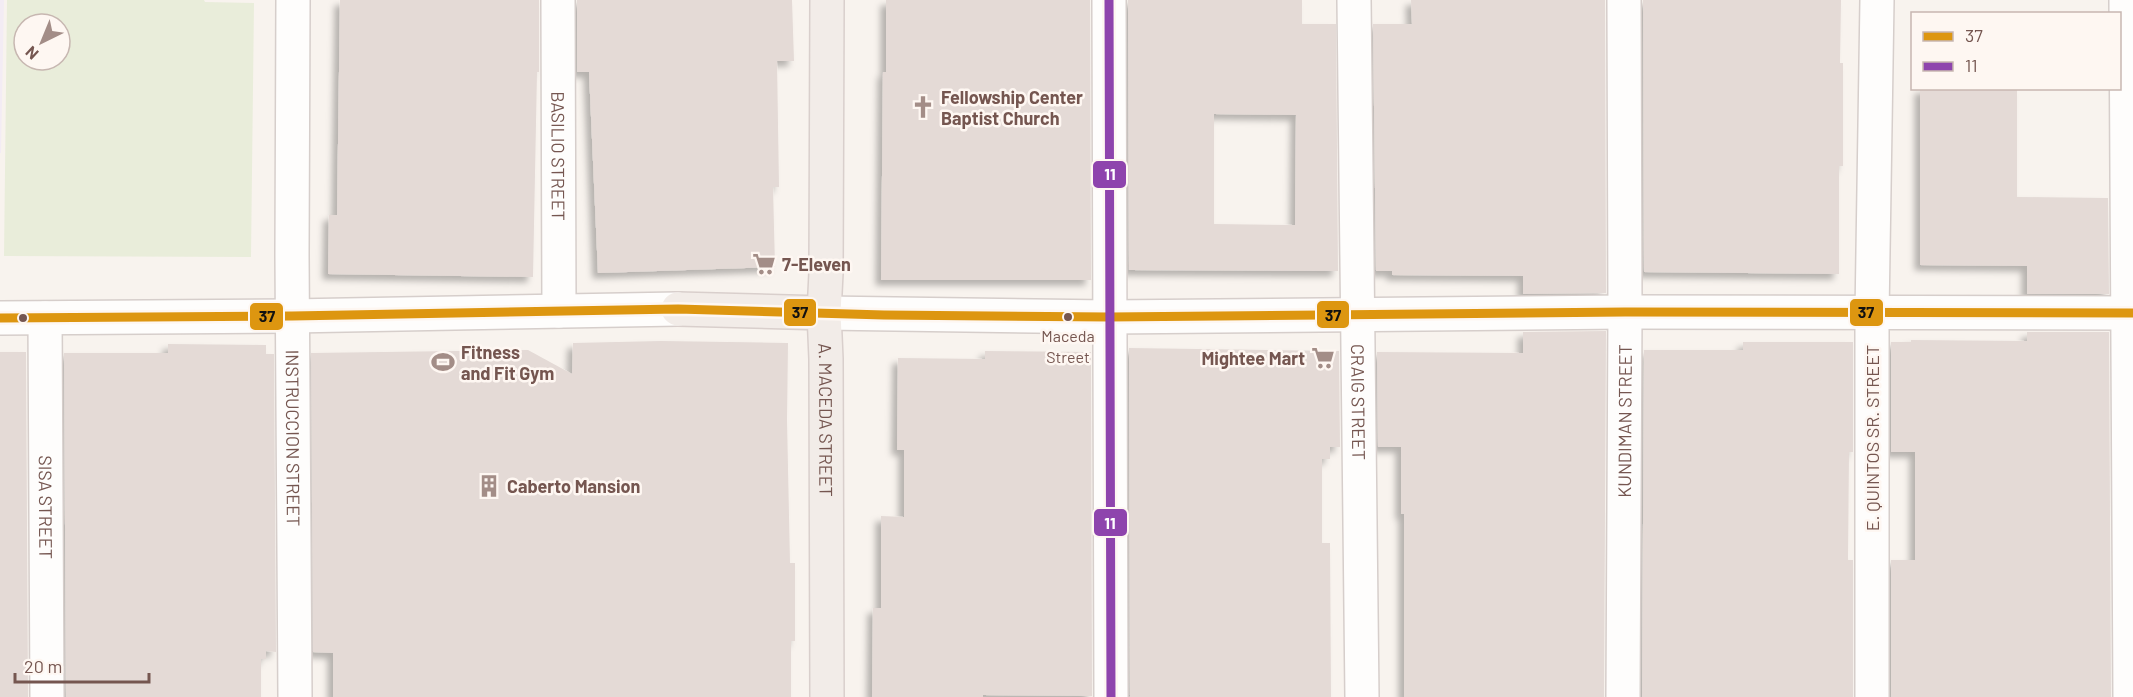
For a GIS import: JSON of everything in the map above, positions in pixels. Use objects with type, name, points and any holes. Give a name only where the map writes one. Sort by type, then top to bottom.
[{"type":"main road","name":"A. MACEDA STREET","points":[[827,0],[824,313],[827,697]]},
{"type":"main road","points":[[678,309],[824,313]]},
{"type":"street","name":"INSTRUCCION STREET","points":[[293,0],[292,316],[295,697]]},
{"type":"street","name":"BASILIO STREET","points":[[558,0],[559,311]]},
{"type":"street","points":[[1108,0],[1112,697]]},
{"type":"street","name":"CRAIG STREET","points":[[1354,0],[1362,697]]},
{"type":"street","name":"KUNDIMAN STREET","points":[[1623,697],[1624,0]]},
{"type":"street","name":"E. QUINTOS SR. STREET","points":[[1872,697],[1872,314],[1877,0]]},
{"type":"street","points":[[2126,0],[2131,313],[2130,697]]},
{"type":"street","points":[[0,318],[292,316],[678,309]]},
{"type":"street","points":[[824,313],[1109,317],[1625,312],[2131,313]]},
{"type":"street","name":"SISA STREET","points":[[45,318],[47,697]]},
{"type":"shaded area","points":[[0,0],[4,0],[1,153],[0,153]]},
{"type":"green space","points":[[7,0],[204,0],[205,2],[254,3],[251,257],[4,256]]},
{"type":"building","points":[[340,0],[539,0],[533,277],[328,274],[329,215],[337,215]]},
{"type":"building","points":[[577,0],[792,0],[794,61],[777,61],[779,187],[773,187],[775,267],[598,273],[589,72],[577,72]]},
{"type":"building","points":[[886,0],[1090,0],[1091,280],[881,280]]},
{"type":"building","points":[[1128,0],[1302,0],[1302,24],[1336,24],[1338,271],[1129,270]],"holes":[[[1214,114],[1296,115],[1295,225],[1214,224]]]},
{"type":"building","points":[[1411,0],[1605,0],[1606,293],[1523,294],[1523,276],[1392,275],[1392,271],[1376,271],[1373,24],[1412,24]]},
{"type":"building","points":[[1643,0],[1841,0],[1843,166],[1839,166],[1839,274],[1644,272]]},
{"type":"building","points":[[1920,90],[2017,90],[2017,197],[2108,198],[2109,294],[2027,294],[2027,266],[1920,265]]},
{"type":"building","points":[[1606,331],[1604,697],[1404,697],[1404,514],[1401,514],[1401,447],[1378,447],[1377,352],[1523,353],[1523,332]]},
{"type":"building","points":[[2027,332],[2109,332],[2111,697],[1891,697],[1891,560],[1915,560],[1915,452],[1891,452],[1891,342],[1911,342],[1911,340],[2027,341]]},
{"type":"building","points":[[661,341],[788,343],[790,563],[795,563],[795,641],[791,641],[791,697],[333,697],[333,653],[313,652],[311,353],[528,350],[572,374],[573,343]]},
{"type":"building","points":[[1743,342],[1853,342],[1853,452],[1849,452],[1848,560],[1853,560],[1853,697],[1642,697],[1644,350],[1743,350]]},
{"type":"building","points":[[168,344],[266,345],[266,354],[274,354],[276,652],[266,651],[266,659],[261,659],[261,697],[66,697],[64,353],[168,353]]},
{"type":"building","points":[[1129,348],[1339,351],[1340,447],[1330,447],[1330,459],[1322,459],[1322,543],[1330,543],[1331,697],[1130,697]]},
{"type":"building","points":[[985,351],[1091,352],[1092,696],[872,697],[873,608],[881,608],[881,516],[904,517],[904,450],[897,450],[898,358],[985,359]]},
{"type":"building","points":[[0,352],[26,352],[28,697],[0,697]]},
{"type":"transit line","name":"11","points":[[1109,0],[1111,697]]},
{"type":"transit line","name":"37","points":[[0,318],[292,316],[678,309],[884,315],[1109,317],[1625,312],[2133,313]]},
{"type":"place","name":"Fellowship Center Baptist Church","points":[[923,107]]},
{"type":"place","name":"7-Eleven","points":[[764,264]]},
{"type":"place","name":"Maceda Street","points":[[1068,317]]},
{"type":"place","name":"Mightee Mart","points":[[1323,358]]},
{"type":"place","name":"Fitness and Fit Gym","points":[[443,362]]},
{"type":"place","name":"Caberto Mansion","points":[[489,486]]}]
